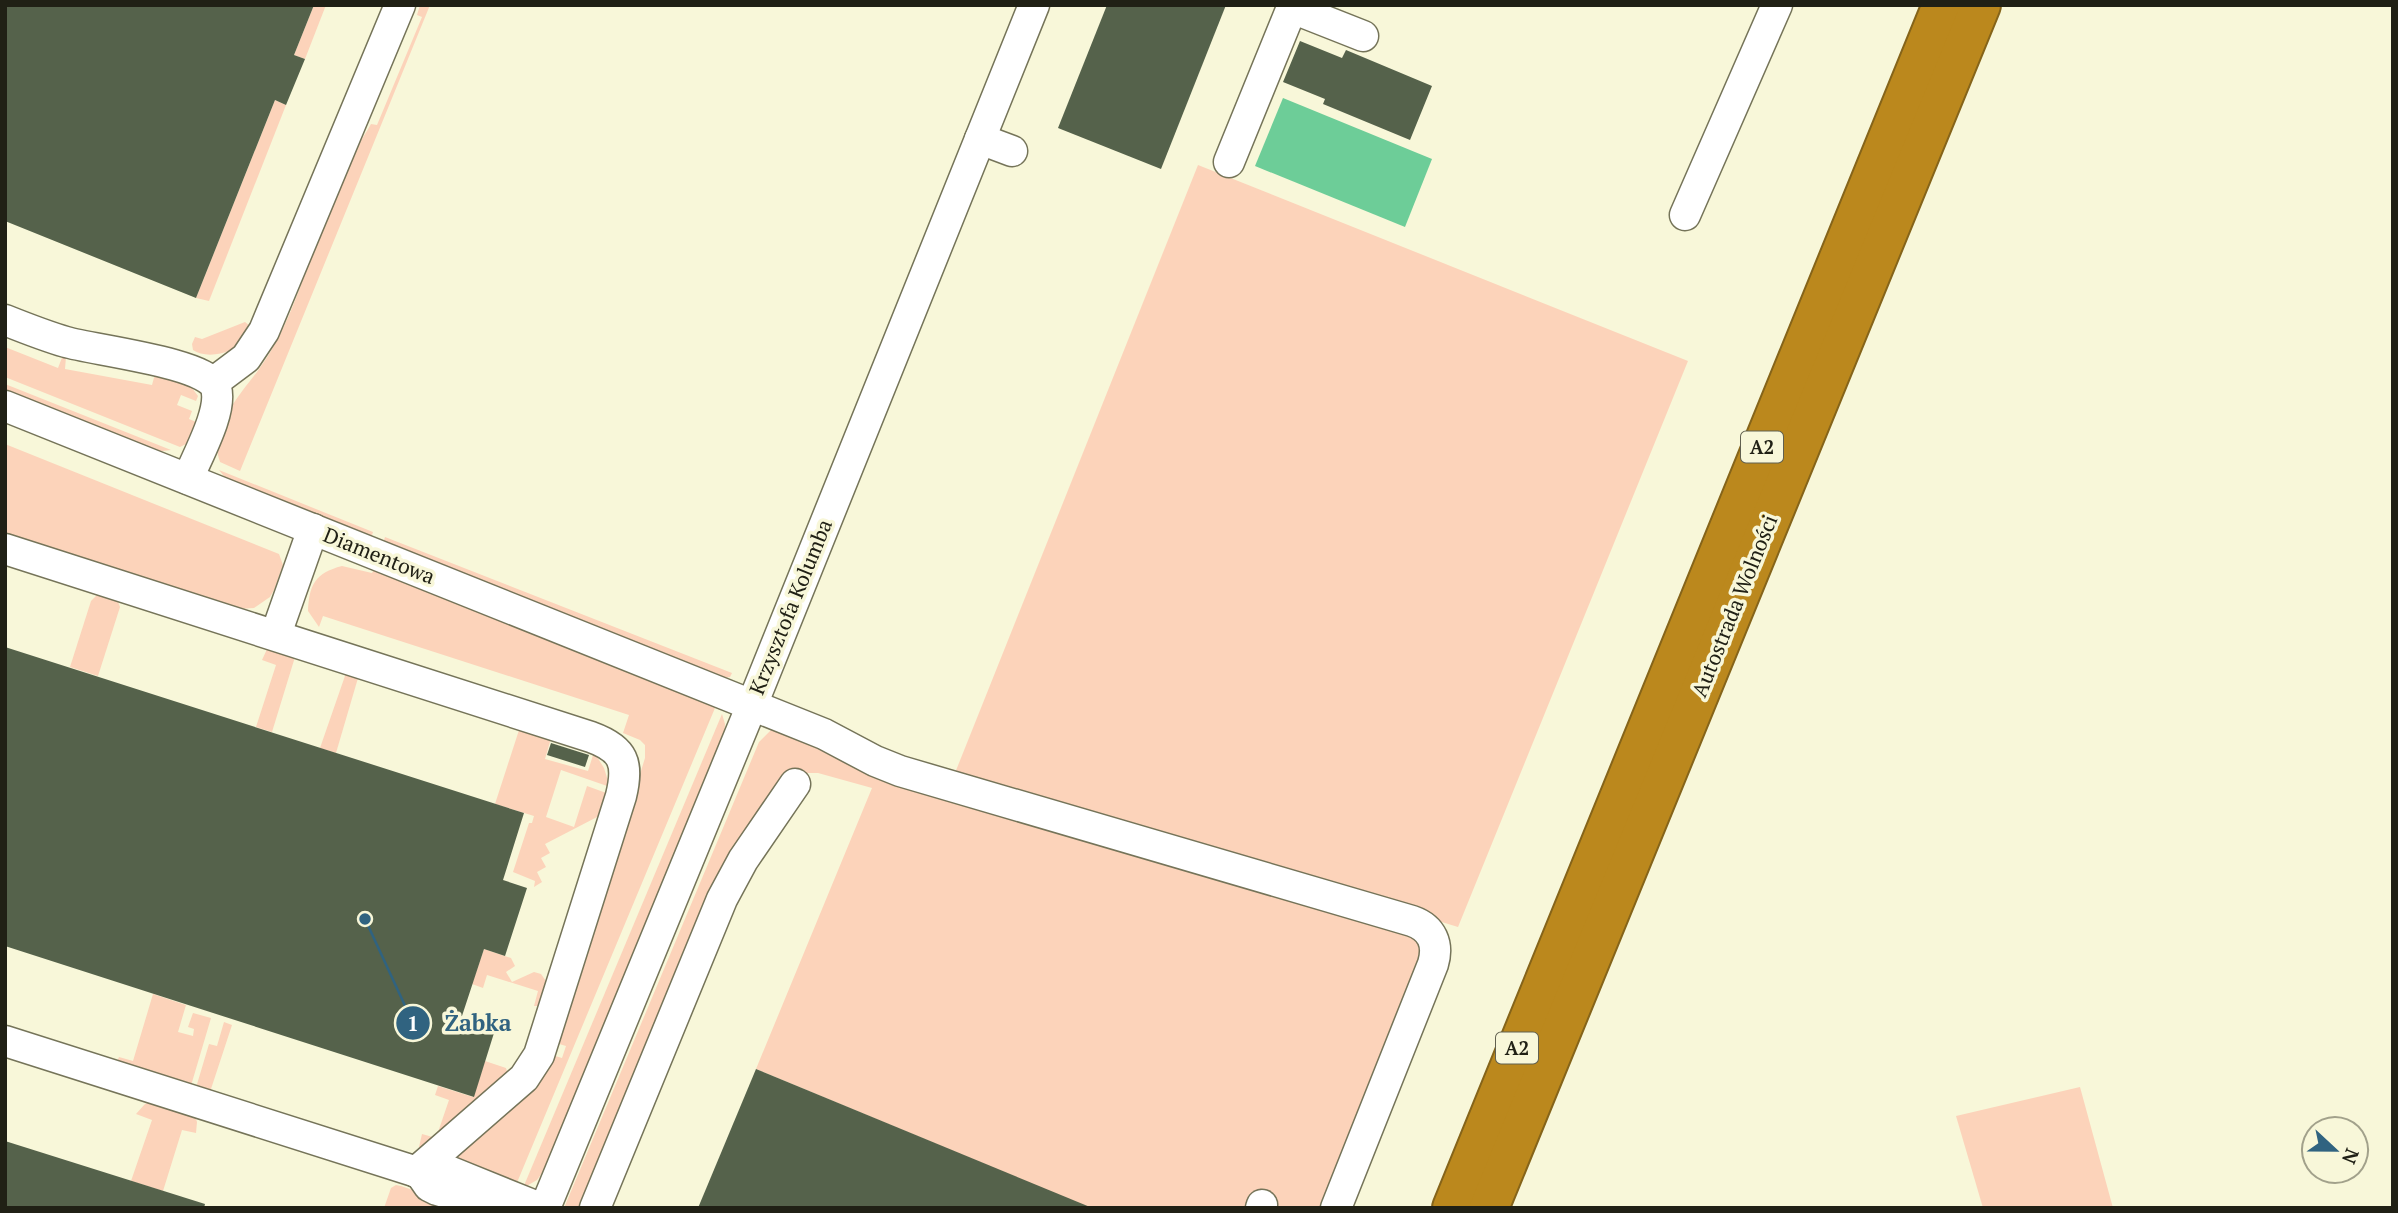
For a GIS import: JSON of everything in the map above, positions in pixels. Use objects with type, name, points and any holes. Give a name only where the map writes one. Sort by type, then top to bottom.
[{"type":"highway","name":"Autostrada Wolności","points":[[1452,1208],[1942,5]]},
{"type":"highway","name":"Autostrada Wolności","points":[[1489,1208],[1981,5]]},
{"type":"street","points":[[214,382],[246,358],[264,331],[400,5]]},
{"type":"street","name":"Krzysztofa Kolumba","points":[[542,1208],[752,705],[1034,5]]},
{"type":"street","points":[[1685,215],[1777,5]]},
{"type":"street","points":[[1229,162],[1292,6],[1363,36]]},
{"type":"street","points":[[980,139],[1012,151]]},
{"type":"street","points":[[5,320],[74,345],[184,367],[207,376],[214,382],[218,391],[215,410],[188,479]]},
{"type":"street","name":"Diamentowa","points":[[5,406],[824,734],[900,771],[1412,921],[1427,929],[1435,945],[1433,964],[1336,1208]]},
{"type":"street","points":[[275,634],[313,529]]},
{"type":"street","points":[[5,549],[591,737],[613,746],[623,760],[621,796],[535,1063],[524,1078],[418,1173]]},
{"type":"street","points":[[595,1208],[722,899],[743,860],[795,784]]},
{"type":"street","points":[[5,1041],[418,1173],[446,1170],[542,1208]]},
{"type":"street","points":[[418,1173],[429,1186],[437,1190],[497,1208]]},
{"type":"shaded area","points":[[314,5],[326,5],[305,59],[294,55]]},
{"type":"shaded area","points":[[420,5],[430,5],[240,471],[220,462],[217,450],[222,426],[234,402],[257,372],[285,325],[343,171],[371,124],[377,125],[422,17],[417,15]]},
{"type":"shaded area","points":[[1283,98],[1432,159],[1405,227],[1255,166]]},
{"type":"shaded area","points":[[275,100],[286,105],[209,301],[196,298]]},
{"type":"shaded area","points":[[1198,165],[1688,361],[1458,927],[955,773]]},
{"type":"shaded area","points":[[245,322],[250,326],[247,335],[242,343],[229,351],[206,354],[193,350],[195,337],[202,339]]},
{"type":"shaded area","points":[[5,347],[58,368],[63,355],[66,357],[65,369],[152,385],[155,374],[189,384],[198,396],[196,401],[181,395],[177,405],[192,411],[189,419],[201,424],[188,443],[180,447],[5,377]]},
{"type":"shaded area","points":[[5,384],[171,450],[154,452],[5,394]]},
{"type":"shaded area","points":[[5,444],[279,554],[283,565],[274,590],[270,597],[254,608],[237,609],[5,536]]},
{"type":"shaded area","points":[[219,470],[373,532],[370,541],[228,481]]},
{"type":"shaded area","points":[[385,537],[732,673],[730,677],[723,678],[382,546]]},
{"type":"shaded area","points":[[342,566],[372,573],[375,567],[713,704],[715,708],[516,1185],[448,1164],[539,1082],[552,1055],[562,1058],[566,1046],[556,1043],[645,758],[645,745],[623,733],[629,715],[323,616],[319,627],[308,611],[312,587],[325,572]]},
{"type":"shaded area","points":[[99,593],[117,599],[120,607],[98,676],[70,667],[91,601]]},
{"type":"shaded area","points":[[268,647],[295,657],[272,732],[256,727],[276,665],[262,660]]},
{"type":"shaded area","points":[[346,673],[358,678],[336,753],[320,748]]},
{"type":"shaded area","points":[[722,714],[725,724],[724,740],[547,1166],[537,1180],[523,1188]]},
{"type":"shaded area","points":[[520,727],[552,735],[545,759],[588,771],[594,752],[604,768],[610,787],[561,770],[546,817],[574,827],[587,786],[609,794],[604,811],[599,816],[545,844],[550,853],[541,858],[546,867],[537,872],[542,882],[534,887],[535,881],[513,872],[529,823],[532,823],[534,816],[495,804]]},
{"type":"shaded area","points":[[773,728],[1417,928],[1431,946],[1331,1208],[1090,1208],[756,1069],[872,788],[818,773],[800,773],[585,1208],[564,1208],[759,742]]},
{"type":"shaded area","points":[[484,949],[511,958],[515,966],[506,972],[512,982],[534,972],[541,974],[548,984],[541,1006],[534,1006],[538,991],[487,975],[483,988],[472,984]]},
{"type":"shaded area","points":[[153,994],[186,1005],[178,1032],[193,1036],[194,1029],[188,1027],[193,1013],[211,1018],[190,1089],[117,1062],[119,1057],[133,1061]]},
{"type":"shaded area","points":[[224,1022],[232,1025],[210,1092],[195,1091],[209,1044],[217,1046]]},
{"type":"shaded area","points":[[485,1061],[506,1068],[509,1078],[437,1141],[426,1147],[419,1147],[422,1134],[436,1138],[449,1100],[435,1095],[438,1086],[473,1097]]},
{"type":"shaded area","points":[[2080,1087],[2113,1208],[1983,1208],[1956,1116]]},
{"type":"shaded area","points":[[151,1102],[195,1116],[197,1122],[196,1133],[182,1130],[163,1191],[131,1181],[152,1120],[136,1114],[145,1104]]},
{"type":"shaded area","points":[[396,1185],[466,1208],[384,1208],[391,1188]]},
{"type":"building","points":[[5,5],[314,5],[294,55],[305,59],[286,105],[275,100],[196,298],[5,221]]},
{"type":"building","points":[[1107,5],[1226,5],[1161,169],[1058,128]]},
{"type":"building","points":[[1300,41],[1342,58],[1346,50],[1432,86],[1410,140],[1323,104],[1325,99],[1283,82]]},
{"type":"building","points":[[5,647],[524,813],[503,880],[527,888],[505,956],[484,949],[460,1022],[494,1033],[474,1097],[5,946]]},
{"type":"building","points":[[551,743],[589,755],[585,767],[547,755]]},
{"type":"building","points":[[756,1069],[1090,1207],[1090,1208],[698,1208]]},
{"type":"building","points":[[5,1141],[205,1204],[204,1208],[5,1208]]},
{"type":"place","name":"Żabka","points":[[365,919]]}]
